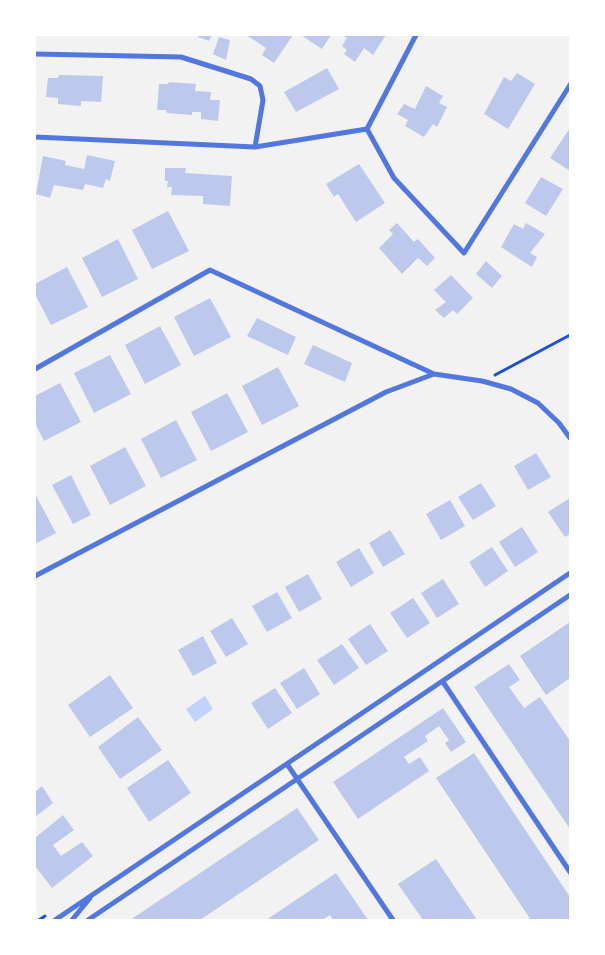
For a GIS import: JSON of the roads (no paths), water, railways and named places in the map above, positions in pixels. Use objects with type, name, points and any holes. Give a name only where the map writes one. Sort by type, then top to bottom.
[{"type":"street","points":[[367,129],[416,35]]},
{"type":"street","points":[[35,54],[181,57],[251,79],[260,86],[263,100],[255,147]]},
{"type":"street","points":[[367,129],[394,178],[464,254],[570,85]]},
{"type":"street","points":[[35,137],[255,147],[367,129]]},
{"type":"street","points":[[35,368],[210,270],[434,374],[511,389],[538,403],[560,423],[570,438]]},
{"type":"street","points":[[35,576],[386,392],[434,374]]},
{"type":"street","points":[[55,920],[570,574]]},
{"type":"street","points":[[88,920],[570,595]]},
{"type":"street","points":[[443,682],[570,872]]},
{"type":"street","points":[[287,764],[393,920]]},
{"type":"street","points":[[72,920],[94,894]]},
{"type":"water","points":[[205,696],[213,709],[195,722],[186,709]]}]
